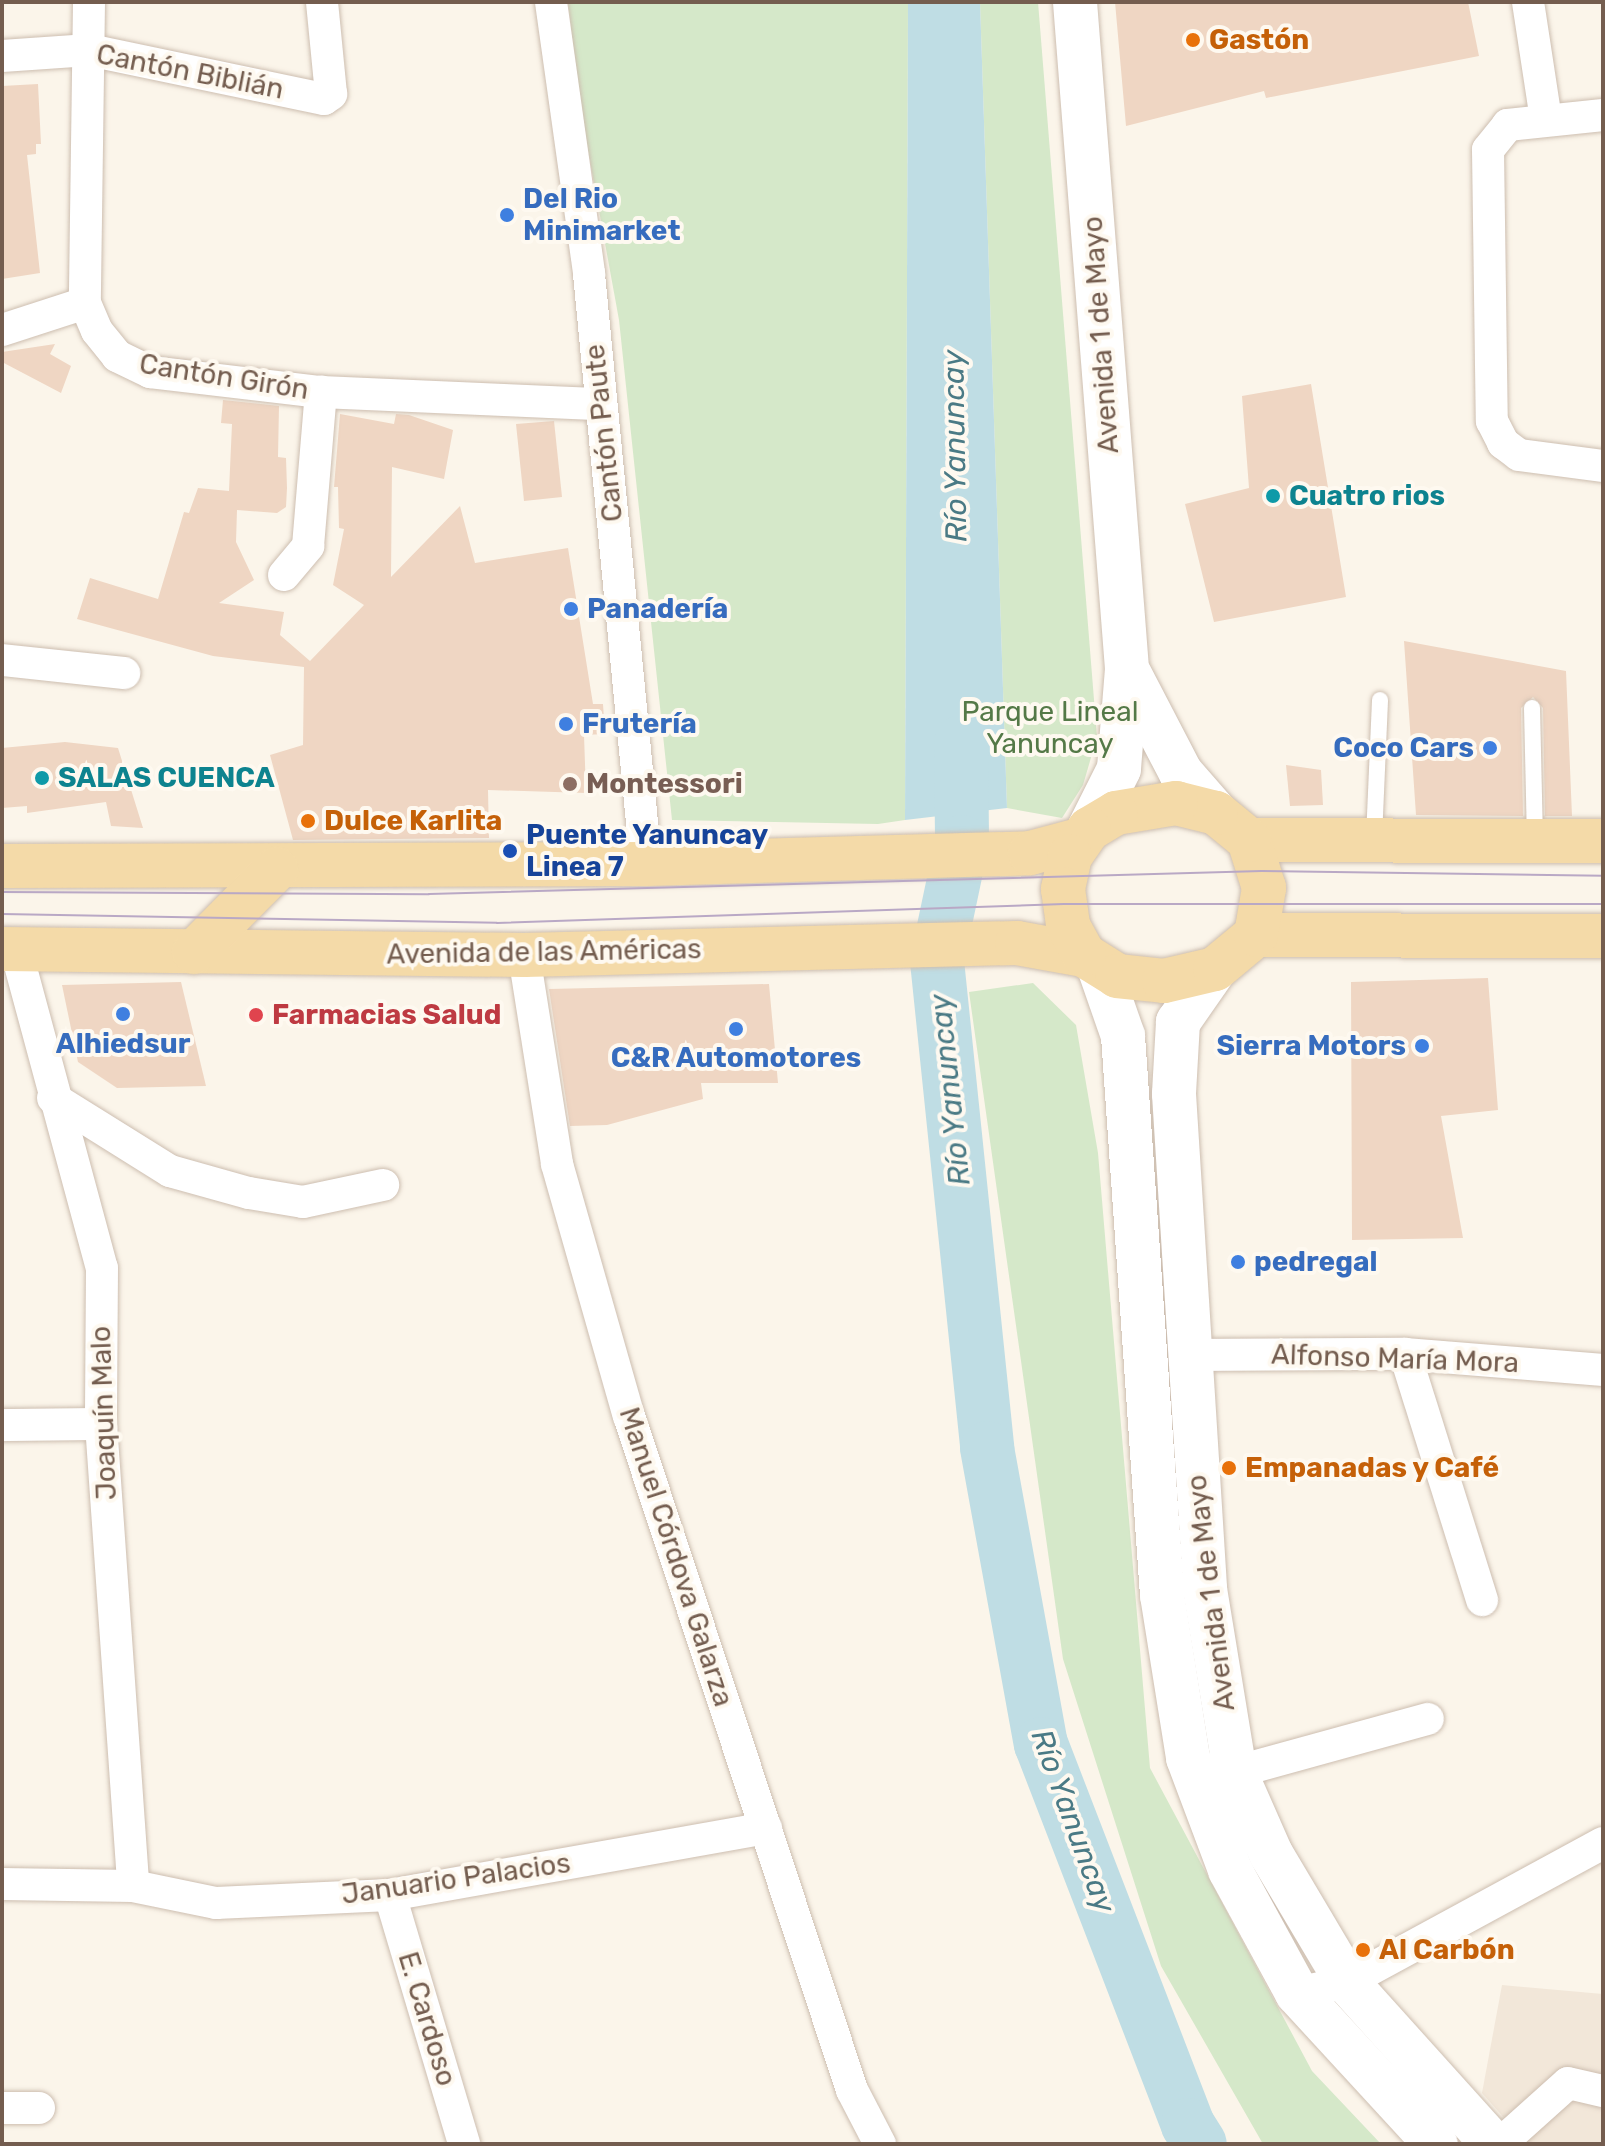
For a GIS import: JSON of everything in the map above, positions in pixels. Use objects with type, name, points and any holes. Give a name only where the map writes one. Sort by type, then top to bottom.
[{"type":"main road","name":"Avenida 1 de Mayo","points":[[1075,2],[1127,669],[1119,769],[1084,835]]},
{"type":"main road","name":"Avenida 1 de Mayo","points":[[1127,669],[1181,773],[1216,813]]},
{"type":"main road","points":[[2,866],[276,869],[370,854],[646,864],[1030,853],[1084,835],[1116,813],[1160,802],[1216,813],[1249,840],[1264,888],[1256,935],[1603,936]]},
{"type":"main road","points":[[1084,835],[1064,874],[1064,904],[1068,926],[1092,961]]},
{"type":"main road","points":[[1249,840],[1374,843],[1603,841]]},
{"type":"main road","points":[[194,952],[276,869]]},
{"type":"main road","name":"Avenida de las Américas","points":[[9,950],[524,955],[1017,943],[1092,961],[1128,978],[1164,981],[1215,969],[1256,935]]},
{"type":"main road","name":"Avenida 1 de Mayo","points":[[1092,961],[1123,1036],[1162,1595],[1188,1758],[1230,1870],[1297,1993],[1436,2144]]},
{"type":"main road","name":"Avenida 1 de Mayo","points":[[1215,969],[1178,1022],[1174,1047],[1187,1355],[1205,1589],[1235,1772],[1271,1854],[1347,1982],[1493,2144]]},
{"type":"street","name":"Cantón Girón","points":[[89,2],[85,303],[110,348],[136,368],[321,392],[601,404]]},
{"type":"street","name":"Cantón Biblián","points":[[2,56],[89,50],[329,98],[322,2]]},
{"type":"street","name":"Cantón Paute","points":[[551,2],[589,274],[646,864]]},
{"type":"street","points":[[1528,2],[1546,119]]},
{"type":"street","points":[[1603,115],[1508,125],[1488,150],[1492,421],[1503,443],[1519,455],[1603,466]]},
{"type":"street","points":[[2,330],[85,303]]},
{"type":"street","points":[[284,575],[308,546],[321,392]]},
{"type":"street","points":[[2,660],[124,673]]},
{"type":"street","name":"Joaquín Malo","points":[[9,950],[102,1268],[101,1424],[133,1886]]},
{"type":"street","name":"Manuel Córdova Galarza","points":[[524,955],[557,1164],[629,1416],[852,2090],[880,2144]]},
{"type":"street","points":[[53,1098],[170,1171],[249,1193],[303,1202],[383,1185]]},
{"type":"street","points":[[1405,1354],[1482,1600]]},
{"type":"street","name":"Alfonso María Mora","points":[[1187,1355],[1405,1354],[1603,1370]]},
{"type":"street","points":[[2,1425],[101,1424]]},
{"type":"street","points":[[1235,1772],[1428,1719]]},
{"type":"street","name":"Januario Palacios","points":[[2,1884],[133,1886],[216,1903],[390,1895],[766,1828]]},
{"type":"street","points":[[1297,1993],[1347,1982],[1603,1843]]},
{"type":"street","name":"E. Cardoso","points":[[390,1895],[464,2144]]},
{"type":"street","points":[[1500,2144],[1568,2083],[1603,2091]]},
{"type":"street","points":[[2,2108],[39,2108]]},
{"type":"lane","points":[[1374,843],[1380,700]]},
{"type":"lane","points":[[1532,708],[1535,842]]},
{"type":"shaded area","points":[[1502,1985],[1603,1994],[1603,2144],[1527,2144],[1482,2093]]},
{"type":"green space","points":[[568,2],[908,2],[905,820],[878,824],[672,820],[619,320],[580,106]]},
{"type":"green space","name":"Parque Lineal Yanuncay","points":[[980,2],[1038,2],[1097,737],[1083,785],[1062,818],[1007,808]]},
{"type":"green space","points":[[1033,983],[1076,1025],[1098,1153],[1150,1768],[1312,2071],[1381,2144],[1263,2144],[1161,1966],[1063,1659],[969,992]]},
{"type":"water","points":[[908,2],[980,2],[1007,808],[905,820]]},
{"type":"building","points":[[1115,2],[1468,2],[1479,56],[1266,98],[1264,91],[1126,126]]},
{"type":"building","points":[[38,84],[41,144],[36,144],[36,154],[27,155],[40,273],[2,279],[2,86]]},
{"type":"building","points":[[55,344],[50,354],[71,366],[61,393],[2,362],[2,352]]},
{"type":"building","name":"Cuatro rios","points":[[1311,384],[1346,597],[1214,622],[1185,504],[1249,488],[1242,396]]},
{"type":"building","points":[[223,400],[279,406],[278,457],[286,458],[287,488],[286,507],[277,513],[237,510],[236,542],[254,580],[219,603],[284,612],[280,635],[310,661],[364,605],[333,585],[344,529],[339,528],[338,487],[334,487],[340,414],[394,424],[396,414],[409,415],[453,430],[444,479],[392,467],[391,577],[460,506],[475,563],[568,548],[593,704],[603,704],[605,734],[584,735],[586,793],[488,790],[489,838],[293,840],[270,755],[303,745],[304,667],[213,656],[77,619],[90,578],[158,599],[184,512],[189,513],[198,488],[229,491],[232,424],[221,423]]},
{"type":"building","points":[[554,421],[562,497],[524,501],[516,424]]},
{"type":"building","name":"Coco Cars","points":[[1404,641],[1566,671],[1572,816],[1545,816],[1543,708],[1533,697],[1521,708],[1523,816],[1416,815]]},
{"type":"building","points":[[65,742],[118,748],[143,828],[111,826],[106,802],[27,813],[27,806],[2,808],[2,748]]},
{"type":"building","points":[[1286,765],[1321,770],[1323,805],[1290,806]]},
{"type":"building","name":"Sierra Motors","points":[[1488,978],[1498,1110],[1441,1116],[1463,1238],[1352,1240],[1351,982]]},
{"type":"building","points":[[181,982],[206,1086],[117,1088],[78,1062],[62,985]]},
{"type":"building","points":[[769,984],[778,1083],[701,1083],[703,1099],[607,1125],[570,1126],[549,989]]},
{"type":"waterway","name":"Río Yanuncay","points":[[961,742],[962,842],[937,961],[987,1448],[1041,1744],[1188,2125],[1200,2144]]},
{"type":"tram line","points":[[2,892],[429,894],[1262,871],[1603,876]]},
{"type":"tram line","points":[[2,914],[497,923],[1064,904],[1603,904]]},
{"type":"place","name":"Gastón","points":[[1193,40]]},
{"type":"place","name":"Del Rio Minimarket","points":[[507,215]]},
{"type":"place","name":"Cuatro rios","points":[[1273,496]]},
{"type":"place","name":"Panadería","points":[[571,609]]},
{"type":"place","name":"Frutería","points":[[566,724]]},
{"type":"place","name":"Coco Cars","points":[[1490,748]]},
{"type":"place","name":"SALAS CUENCA","points":[[42,778]]},
{"type":"place","name":"Montessori","points":[[570,784]]},
{"type":"place","name":"Dulce Karlita","points":[[308,821]]},
{"type":"place","name":"Puente Yanuncay Linea 7","points":[[510,851]]},
{"type":"place","name":"Alhiedsur","points":[[123,1014]]},
{"type":"place","name":"Farmacias Salud","points":[[256,1015]]},
{"type":"place","name":"C&R Automotores","points":[[736,1029]]},
{"type":"place","name":"Sierra Motors","points":[[1422,1046]]},
{"type":"place","name":"pedregal","points":[[1238,1262]]},
{"type":"place","name":"Empanadas y Café","points":[[1229,1468]]},
{"type":"place","name":"Al Carbón","points":[[1363,1950]]}]
